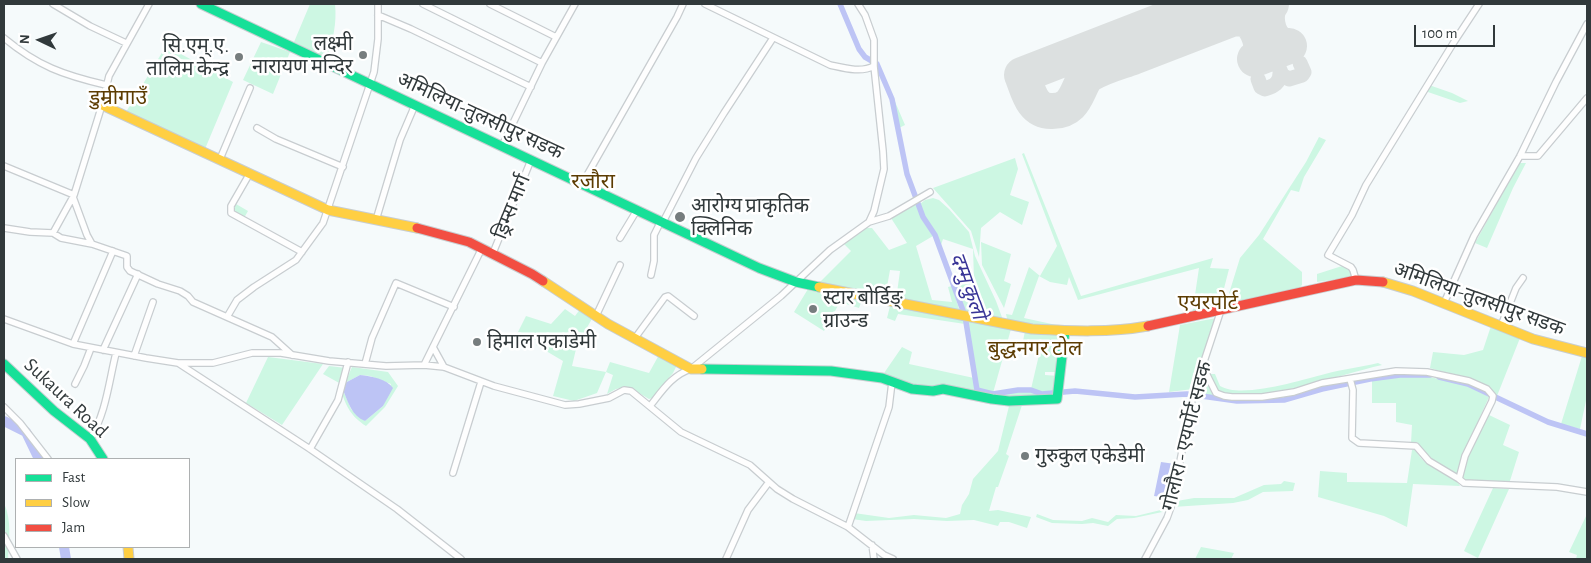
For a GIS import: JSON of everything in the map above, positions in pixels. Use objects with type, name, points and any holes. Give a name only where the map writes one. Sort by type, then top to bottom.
[{"type":"main road","name":"अमिलिया-तुलसीपुर सडक","points":[[202,4],[759,268],[796,282],[999,323],[1065,332],[1121,331],[1161,324],[1365,279],[1444,303],[1541,342],[1587,353]]},
{"type":"main road","points":[[102,105],[250,172],[328,210],[417,228],[469,242],[532,274],[596,316],[691,369],[831,371],[882,378],[912,389],[943,390],[1008,401],[1057,399],[1065,332]]},
{"type":"main road","name":"Sukaura Road","points":[[4,364],[54,411],[90,439],[102,458]]},
{"type":"street","points":[[53,4],[90,26],[126,43]]},
{"type":"street","points":[[53,233],[73,196],[102,105],[106,86],[126,43],[148,4]]},
{"type":"street","points":[[227,317],[237,300],[296,260],[323,224],[374,72],[378,39],[378,4]]},
{"type":"street","points":[[423,4],[542,63]]},
{"type":"street","points":[[490,4],[556,38]]},
{"type":"street","points":[[502,146],[542,63],[575,4]]},
{"type":"street","points":[[582,184],[683,4]]},
{"type":"street","points":[[705,4],[830,65],[845,69],[868,69],[874,66]]},
{"type":"street","points":[[858,4],[865,15],[874,40],[874,66],[884,151],[884,169],[874,212],[869,222]]},
{"type":"street","points":[[1356,280],[1351,267],[1328,255],[1352,215],[1366,185],[1479,4]]},
{"type":"street","points":[[378,15],[412,29],[530,87]]},
{"type":"street","points":[[1444,303],[1474,236],[1520,156],[1587,24]]},
{"type":"street","points":[[4,38],[51,70],[106,86]]},
{"type":"street","points":[[651,276],[654,261],[654,235],[706,143],[773,38]]},
{"type":"street","points":[[220,160],[250,88]]},
{"type":"street","points":[[1520,156],[1538,156],[1587,98]]},
{"type":"street","points":[[376,220],[400,140],[415,105]]},
{"type":"street","points":[[257,128],[276,139],[343,167]]},
{"type":"street","name":"ड्रिम्स मार्ग","points":[[493,253],[531,160]]},
{"type":"street","points":[[4,166],[73,196],[92,244]]},
{"type":"street","points":[[250,172],[231,206],[231,213],[302,252]]},
{"type":"street","points":[[650,406],[680,372],[691,369],[781,296],[830,250],[869,222],[889,216],[930,192]]},
{"type":"street","points":[[620,238],[637,210]]},
{"type":"street","points":[[4,228],[53,233],[62,238],[92,244],[128,256],[127,267],[130,270],[180,291],[193,302],[272,337],[292,355]]},
{"type":"street","points":[[424,365],[482,248]]},
{"type":"street","points":[[73,344],[113,251]]},
{"type":"street","points":[[596,316],[620,265]]},
{"type":"street","points":[[103,350],[138,274]]},
{"type":"street","points":[[1501,326],[1516,288],[1523,278]]},
{"type":"street","points":[[365,364],[372,338],[396,283],[454,307]]},
{"type":"street","points":[[635,338],[665,297],[668,296],[694,316]]},
{"type":"street","points":[[134,356],[154,302]]},
{"type":"street","name":"गोलौरा - एयर्पोर्ट सडक","points":[[1146,559],[1168,518],[1193,395],[1221,310]]},
{"type":"street","points":[[4,319],[73,344],[178,363],[213,363],[252,353],[281,353],[365,364],[444,367],[481,382],[565,405],[603,399],[628,390],[681,432],[750,465],[769,482],[794,499],[848,527],[884,555],[893,559]]},
{"type":"street","points":[[433,347],[444,367]]},
{"type":"street","points":[[75,384],[91,348]]},
{"type":"street","points":[[90,439],[101,417],[116,353]]},
{"type":"street","points":[[310,449],[338,400],[348,362]]},
{"type":"street","points":[[178,363],[310,449],[405,515],[461,559]]},
{"type":"street","points":[[1204,363],[1216,393],[1232,397],[1294,392],[1322,382],[1396,371],[1427,372],[1469,382],[1490,391],[1493,396],[1492,400],[1465,456],[1460,479]]},
{"type":"street","points":[[1350,379],[1353,390],[1352,438],[1359,443],[1416,446],[1429,461],[1464,483],[1557,487],[1587,492]]},
{"type":"street","points":[[453,473],[481,382]]},
{"type":"street","points":[[848,527],[889,407],[892,382]]},
{"type":"street","points":[[4,407],[20,423],[47,458]]},
{"type":"street","points":[[726,559],[748,510],[769,482]]},
{"type":"street","points":[[4,536],[17,559]]},
{"type":"street","points":[[872,545],[874,559]]},
{"type":"green space","points":[[310,4],[335,4],[334,32],[327,59],[294,42]]},
{"type":"green space","points":[[261,42],[290,52],[273,94],[243,80]]},
{"type":"green space","points":[[166,46],[233,82],[205,149],[126,112]]},
{"type":"green space","points":[[884,76],[905,125],[897,129],[892,99]]},
{"type":"green space","points":[[1429,85],[1468,101],[1460,103],[1425,91]]},
{"type":"green space","points":[[1319,137],[1326,140],[1304,177],[1299,192],[1291,190],[1263,239],[1302,272],[1302,285],[1299,288],[1228,305],[1227,300],[1240,258],[1259,235],[1306,162]]},
{"type":"green space","points":[[1024,153],[1081,296],[1213,258],[1210,268],[1229,269],[1219,308],[1192,315],[1199,268],[1078,300],[1069,277],[1067,285],[1050,282],[1039,276],[1024,318],[1061,326],[1060,329],[1008,323],[1006,314],[1012,315],[1029,267],[1040,276],[1057,246],[1022,154]]},
{"type":"green space","points":[[1015,158],[1018,169],[1010,195],[1029,202],[1022,225],[1000,212],[981,228],[979,257],[971,231],[933,188]]},
{"type":"green space","points":[[1519,163],[1526,163],[1487,248],[1475,243]]},
{"type":"green space","points":[[933,198],[939,200],[949,209],[969,232],[975,256],[1003,320],[966,313],[953,280],[974,279],[973,249],[943,239],[941,245],[924,216],[920,204],[925,200]]},
{"type":"green space","points":[[917,201],[923,221],[933,236],[916,246],[932,300],[952,302],[948,287],[952,286],[960,312],[896,300],[900,271],[890,270],[885,298],[817,285],[851,251],[843,243],[866,228],[872,228],[889,250],[907,243],[891,218]]},
{"type":"green space","points":[[236,204],[248,211],[244,218],[232,211]]},
{"type":"green space","points":[[981,242],[1011,254],[1004,281],[1011,284],[1004,308],[982,265]]},
{"type":"green space","points":[[1342,266],[1351,271],[1351,277],[1317,282],[1317,274]]},
{"type":"green space","name":"स्टार बोर्डिङ् ग्राउन्ड","points":[[808,289],[862,300],[859,308],[840,302],[824,331],[794,312]]},
{"type":"green space","points":[[890,306],[964,319],[965,324],[898,314],[895,321],[887,318]]},
{"type":"green space","points":[[581,308],[593,317],[577,345],[572,366],[606,372],[597,393],[574,401],[553,396],[563,361],[536,345],[538,341],[518,332],[526,316],[551,324],[565,309],[575,316]]},
{"type":"green space","points":[[1216,318],[1193,389],[1169,392],[1180,325]]},
{"type":"green space","points":[[967,320],[1011,329],[993,393],[978,390]]},
{"type":"green space","points":[[1491,326],[1520,338],[1497,396],[1484,385],[1475,381],[1430,368],[1433,352],[1464,355],[1483,350]]},
{"type":"green space","points":[[1025,331],[1062,335],[1059,372],[1045,372],[1045,375],[1059,376],[1057,392],[1043,393],[1031,389],[1042,342],[1023,341]]},
{"type":"green space","points":[[902,347],[912,352],[909,364],[974,378],[976,391],[995,394],[1028,391],[1056,394],[1055,398],[1009,399],[922,388],[882,376]]},
{"type":"green space","points":[[660,353],[677,365],[673,373],[652,398],[649,399],[629,387],[616,389],[607,394],[613,375],[606,372],[610,362],[649,373]]},
{"type":"green space","points":[[1582,356],[1587,357],[1587,396],[1580,429],[1561,424]]},
{"type":"green space","points":[[268,357],[323,364],[282,425],[246,403]]},
{"type":"green space","points":[[1378,363],[1382,365],[1304,386],[1244,395],[1224,394],[1219,391],[1209,374],[1215,374],[1220,386],[1242,390],[1272,387]]},
{"type":"green space","points":[[329,366],[346,368],[341,384],[323,374]]},
{"type":"green space","points":[[352,367],[388,372],[398,386],[385,407],[366,426],[350,411],[341,391],[343,390],[351,409],[365,421],[383,406],[391,384],[370,376],[360,375],[345,383]]},
{"type":"green space","points":[[1204,368],[1213,391],[1220,398],[1196,393]]},
{"type":"green space","points":[[1397,376],[1426,376],[1468,386],[1489,397],[1462,457],[1458,476],[1434,462],[1417,442],[1411,443],[1412,425],[1396,422],[1396,403],[1372,403],[1372,380]]},
{"type":"green space","points":[[1010,402],[1023,402],[1006,454],[1009,456],[998,487],[996,487],[989,511],[998,510],[1031,517],[1027,528],[1009,522],[1000,522],[998,526],[974,520],[914,519],[866,521],[852,519],[854,513],[889,518],[914,515],[946,518],[960,514],[973,479],[998,451]]},
{"type":"green space","points":[[1489,415],[1510,425],[1503,445],[1519,452],[1509,484],[1466,481],[1461,477],[1468,456]]},
{"type":"green space","points":[[1412,450],[1416,450],[1420,457],[1432,467],[1452,476],[1460,486],[1413,484],[1407,527],[1384,516],[1318,497],[1320,471],[1347,473],[1347,482],[1407,483]]},
{"type":"green space","points":[[1183,452],[1185,453],[1177,501],[1194,498],[1234,498],[1264,485],[1281,484],[1284,481],[1295,483],[1293,491],[1263,492],[1248,500],[1233,503],[1173,507]]},
{"type":"green space","points":[[1493,488],[1509,489],[1478,558],[1464,551]]},
{"type":"green space","points":[[4,503],[9,524],[8,559],[4,559]]},
{"type":"green space","points":[[1169,508],[1167,511],[1134,518],[1117,519],[1108,526],[1093,523],[1052,523],[1036,517],[1037,514],[1053,520],[1082,521],[1092,518],[1108,522],[1116,515],[1136,516]]},
{"type":"green space","points":[[1587,514],[1587,559],[1576,559],[1577,555],[1569,552]]},
{"type":"green space","points":[[1201,547],[1234,553],[1231,559],[1195,559]]},
{"type":"water","points":[[360,375],[383,380],[393,388],[383,406],[365,421],[354,412],[343,390],[345,383]]},
{"type":"water","points":[[1161,462],[1175,464],[1169,498],[1154,496]]},
{"type":"waterway","name":"दम्मु कुलो","points":[[840,4],[859,49],[865,57],[877,64],[892,99],[907,174],[923,217],[935,235],[965,316],[977,390],[993,394],[1031,390],[1042,394],[1075,391],[1135,397],[1187,394],[1237,401],[1284,400],[1322,389],[1370,379],[1400,375],[1430,375]]},
{"type":"waterway","points":[[1439,377],[1468,384],[1548,422],[1587,434]]},
{"type":"waterway","points":[[4,421],[26,432],[39,458]]},
{"type":"waterway","points":[[64,548],[66,559]]},
{"type":"taxiway","points":[[1190,22],[1227,10],[1245,11],[1259,20],[1282,75],[1289,79],[1302,75],[1304,72],[1300,63]]},
{"type":"taxiway","points":[[1258,79],[1261,87],[1265,89],[1276,84],[1280,73]]},
{"type":"runway","points":[[1205,4],[1022,75],[1031,98],[1044,110],[1060,110],[1072,102],[1085,78],[1095,71],[1234,18],[1246,19],[1258,32],[1261,50],[1255,59],[1289,46],[1277,42],[1269,31],[1267,16],[1271,4]]},
{"type":"traffic: fast","points":[[201,4],[759,268],[796,282],[819,287]]},
{"type":"traffic: fast","points":[[702,369],[831,371],[882,378],[912,389],[933,391],[943,389],[992,399],[1009,401],[1057,399],[1065,331]]},
{"type":"traffic: fast","points":[[4,364],[54,411],[90,439],[102,458]]},
{"type":"traffic: slow","points":[[102,105],[328,210],[417,228]]},
{"type":"traffic: slow","points":[[543,281],[608,324],[691,369],[702,369]]},
{"type":"traffic: slow","points":[[1383,282],[1413,291],[1533,339],[1587,353]]},
{"type":"traffic: slow","points":[[819,287],[1032,329],[1104,331],[1148,326]]},
{"type":"traffic: slow","points":[[128,548],[129,559]]},
{"type":"traffic: jam","points":[[417,228],[469,242],[543,281]]},
{"type":"traffic: jam","points":[[1148,326],[1356,280],[1383,282]]},
{"type":"place","name":"लक्ष्मी नारायण मन्दिर","points":[[363,55]]},
{"type":"place","name":"सि.एम्.ए. तालिम केन्द्र","points":[[239,57]]},
{"type":"place","name":"आरोग्य प्राकृतिक क्लिनिक","points":[[680,217]]},
{"type":"place","name":"स्टार बोर्डिङ् ग्राउन्ड","points":[[813,309]]},
{"type":"place","name":"हिमाल एकाडेमी","points":[[477,342]]},
{"type":"place","name":"गुरुकुल एकेडेमी","points":[[1025,456]]},
{"type":"district","name":"डुम्रीगाउँ","points":[[118,98]]},
{"type":"district","name":"रजौरा","points":[[593,182]]},
{"type":"district","name":"एयरपोर्ट","points":[[1208,303]]},
{"type":"district","name":"बुद्धनगर टोल","points":[[1035,349]]}]
